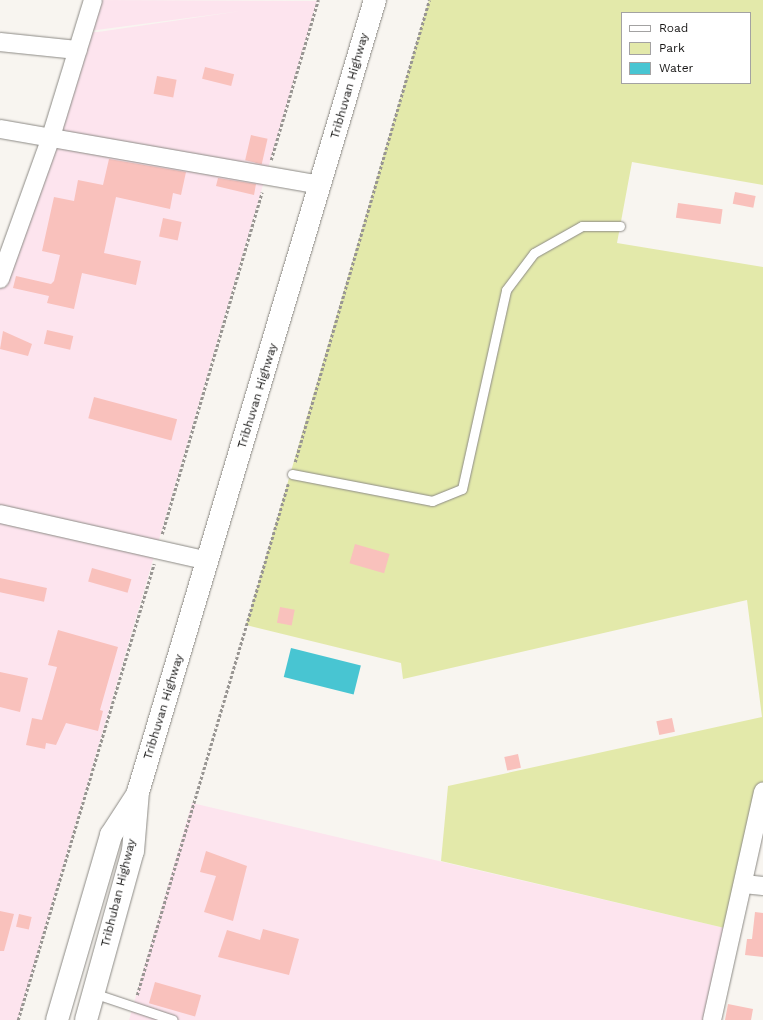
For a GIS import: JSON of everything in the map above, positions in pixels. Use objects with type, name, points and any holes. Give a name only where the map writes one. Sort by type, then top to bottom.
[{"type":"highway","name":"Tribhuvan Highway","points":[[138,792],[209,561],[375,0]]},
{"type":"highway","name":"Tribhuban Highway","points":[[86,1020],[133,850],[138,792]]},
{"type":"highway","name":"Tribhuban Highway","points":[[57,1020],[111,834],[138,792]]},
{"type":"street","points":[[0,279],[50,140],[93,0]]},
{"type":"street","points":[[0,42],[78,50]]},
{"type":"street","points":[[0,129],[50,140],[267,174],[321,185]]},
{"type":"street","points":[[0,514],[209,561]]},
{"type":"street","points":[[712,1020],[744,884],[763,792]]},
{"type":"street","points":[[744,884],[763,886]]},
{"type":"lane","points":[[292,474],[432,501],[462,489],[506,290],[534,253],[582,226],[620,226]]},
{"type":"lane","points":[[93,992],[163,1018],[174,1020]]},
{"type":"path","points":[[18,1020],[158,550],[318,0]]},
{"type":"path","points":[[133,1007],[292,474],[429,0]]},
{"type":"shaded area","points":[[93,0],[317,1],[18,1020],[0,1020],[0,279]],"holes":[[[241,11],[98,32],[89,31]]]},
{"type":"shaded area","points":[[192,803],[733,930],[712,1020],[129,1020]]},
{"type":"green space","points":[[429,0],[763,0],[763,185],[632,162],[617,243],[763,267],[763,792],[733,930],[441,861],[448,786],[762,717],[747,600],[403,679],[401,663],[246,625]]},
{"type":"water","points":[[291,648],[361,665],[354,695],[284,677]]},
{"type":"building","points":[[205,67],[234,74],[231,86],[202,79]]},
{"type":"building","points":[[157,76],[177,80],[173,97],[154,94]]},
{"type":"building","points":[[251,135],[268,139],[262,164],[245,160]]},
{"type":"building","points":[[109,159],[186,172],[181,195],[173,193],[170,209],[116,197],[104,253],[141,261],[136,285],[82,273],[74,309],[47,303],[49,296],[13,288],[16,276],[51,284],[54,281],[60,255],[42,251],[54,197],[74,201],[78,180],[103,185]]},
{"type":"building","points":[[218,178],[256,184],[254,195],[216,186]]},
{"type":"building","points":[[735,192],[756,196],[753,208],[733,204]]},
{"type":"building","points":[[678,203],[723,209],[720,224],[676,218]]},
{"type":"building","points":[[163,218],[182,222],[178,241],[159,237]]},
{"type":"building","points":[[47,330],[73,336],[70,350],[44,344]]},
{"type":"building","points":[[3,331],[32,344],[28,356],[0,349]]},
{"type":"building","points":[[94,397],[177,419],[171,441],[88,418]]},
{"type":"building","points":[[355,544],[390,554],[384,573],[349,563]]},
{"type":"building","points":[[92,568],[131,579],[128,593],[88,581]]},
{"type":"building","points":[[0,578],[47,588],[44,602],[0,592]]},
{"type":"building","points":[[280,607],[295,610],[292,626],[277,623]]},
{"type":"building","points":[[58,630],[118,647],[100,710],[103,711],[98,731],[66,723],[56,745],[46,743],[45,749],[26,745],[32,718],[42,720],[57,667],[48,665]]},
{"type":"building","points":[[0,672],[28,678],[20,712],[0,707]]},
{"type":"building","points":[[672,718],[675,732],[659,735],[656,721]]},
{"type":"building","points":[[518,754],[521,768],[507,771],[504,757]]},
{"type":"building","points":[[206,851],[247,866],[233,921],[204,912],[216,876],[200,872]]},
{"type":"building","points":[[0,911],[14,914],[4,951],[0,951]]},
{"type":"building","points":[[755,912],[763,913],[763,957],[745,955],[747,939],[752,939]]},
{"type":"building","points":[[19,914],[32,917],[29,930],[16,927]]},
{"type":"building","points":[[263,929],[299,939],[289,975],[218,957],[227,930],[260,940]]},
{"type":"building","points":[[155,982],[201,995],[195,1016],[149,1003]]},
{"type":"building","points":[[728,1004],[753,1009],[751,1020],[725,1020]]}]
